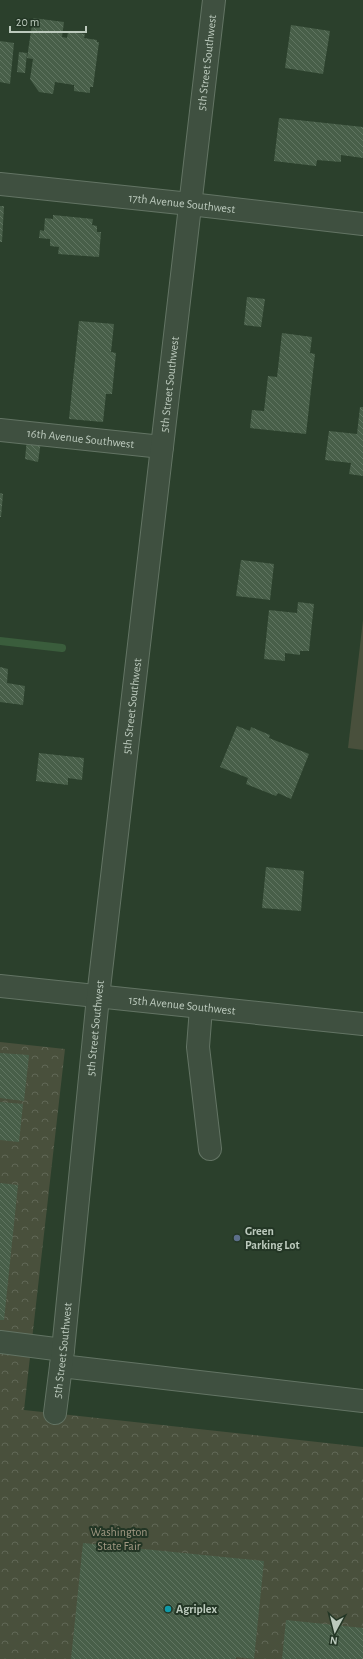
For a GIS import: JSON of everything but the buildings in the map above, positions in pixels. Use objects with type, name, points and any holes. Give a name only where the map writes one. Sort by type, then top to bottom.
[{"type":"street","name":"5th Street Southwest","points":[[55,1412],[62,1358],[98,997],[214,0]]},
{"type":"street","name":"17th Avenue Southwest","points":[[0,184],[363,224]]},
{"type":"street","name":"16th Avenue Southwest","points":[[0,430],[162,447]]},
{"type":"street","name":"15th Avenue Southwest","points":[[0,986],[363,1024]]},
{"type":"street","points":[[201,1008],[198,1047],[210,1148]]},
{"type":"street","points":[[0,1342],[62,1358],[363,1401]]},
{"type":"green space","points":[[363,620],[363,750],[348,748]]},
{"type":"green space","name":"Washington State Fair","points":[[0,1042],[65,1049],[24,1410],[363,1447],[363,1659],[0,1659]]},
{"type":"waterway","points":[[0,641],[62,648]]},
{"type":"place","name":"Green Parking Lot","points":[[237,1238]]},
{"type":"place","name":"Agriplex","points":[[168,1609]]}]
